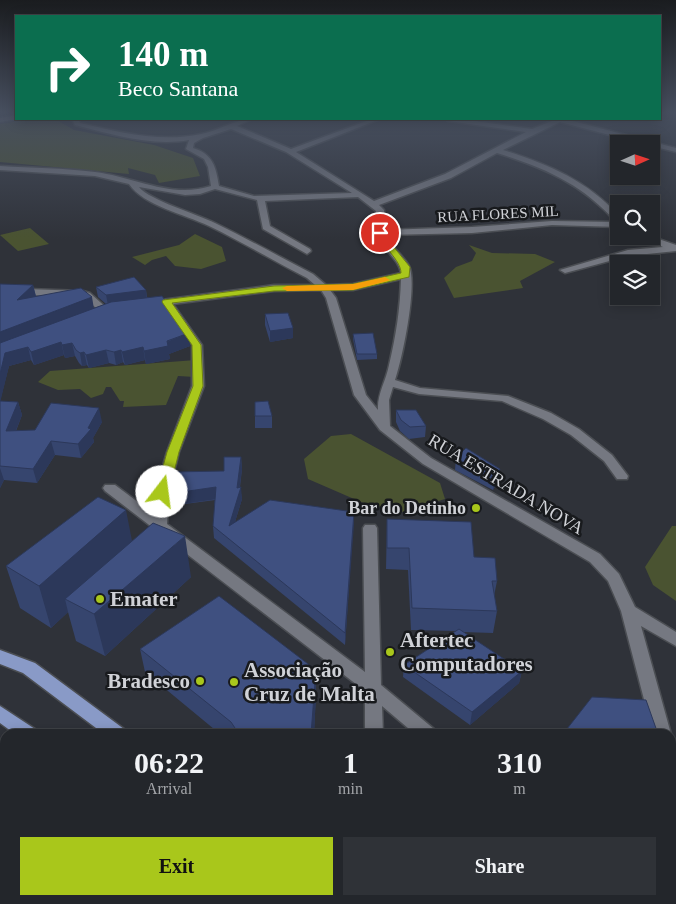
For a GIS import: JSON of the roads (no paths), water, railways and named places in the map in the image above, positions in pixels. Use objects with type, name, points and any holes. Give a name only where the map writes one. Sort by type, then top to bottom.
[{"type":"main road","points":[[0,658],[29,668],[111,729]]},
{"type":"main road","points":[[0,713],[22,729]]},
{"type":"street","points":[[204,154],[210,159],[215,188]]},
{"type":"street","points":[[297,154],[380,210],[380,233],[384,242],[405,267],[405,315],[394,368],[383,400],[384,427]]},
{"type":"street","points":[[373,204],[448,176],[492,154]]},
{"type":"street","points":[[508,154],[553,170],[588,188],[610,211]]},
{"type":"street","points":[[0,168],[98,174],[133,184],[190,193],[215,188],[260,198],[360,195]]},
{"type":"street","points":[[133,184],[139,192],[156,202],[185,212],[242,239],[310,276],[323,287]]},
{"type":"street","points":[[260,198],[266,227],[307,250]]},
{"type":"street","name":"RUA FLORES MIL","points":[[380,233],[472,230],[552,223],[610,225]]},
{"type":"street","points":[[660,242],[676,248]]},
{"type":"street","points":[[565,270],[628,253],[676,248]]},
{"type":"street","points":[[139,305],[274,288],[353,287],[406,275]]},
{"type":"street","name":"RUA ESTRADA NOVA","points":[[323,287],[331,298],[360,396],[384,427],[427,461],[595,558],[614,578],[629,611],[661,729]]},
{"type":"street","points":[[0,292],[83,294],[87,295],[104,311]]},
{"type":"street","points":[[160,528],[162,492],[173,452],[198,386],[197,345],[166,302]]},
{"type":"street","points":[[389,382],[420,391],[504,398],[547,416],[575,432],[608,458],[622,476]]},
{"type":"street","points":[[110,488],[160,528],[373,688],[422,729]]},
{"type":"street","points":[[370,528],[374,729]]},
{"type":"street","points":[[629,611],[676,640]]},
{"type":"place","name":"Bar do Detinho","points":[[476,508]]},
{"type":"place","name":"Emater","points":[[100,599]]},
{"type":"place","name":"Aftertec Computadores","points":[[390,652]]},
{"type":"place","name":"Bradesco","points":[[200,681]]},
{"type":"place","name":"Associação Cruz de Malta","points":[[234,682]]}]
